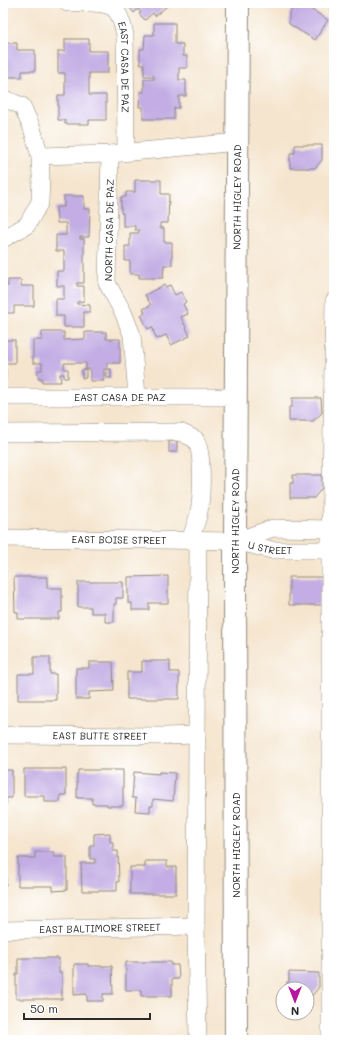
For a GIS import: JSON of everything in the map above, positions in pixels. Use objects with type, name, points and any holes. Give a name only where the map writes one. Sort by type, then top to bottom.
[{"type":"main road","name":"NORTH HIGLEY ROAD","points":[[236,1040],[235,541],[238,3]]},
{"type":"street","name":"EAST CASA DE PAZ","points":[[67,3],[99,4],[112,7],[122,20],[125,35],[118,153]]},
{"type":"street","points":[[3,98],[22,106],[32,128],[40,156],[41,177],[40,202],[27,225],[3,239]]},
{"type":"street","points":[[40,156],[118,153],[238,142]]},
{"type":"street","name":"NORTH CASA DE PAZ","points":[[118,153],[107,283],[123,312],[132,334],[137,396]]},
{"type":"street","points":[[330,1040],[334,301]]},
{"type":"street","name":"EAST CASA DE PAZ","points":[[3,397],[236,396]]},
{"type":"street","points":[[3,433],[180,432],[195,439],[199,449],[202,482],[194,540],[197,735],[196,926],[198,1040]]},
{"type":"street","name":"U STREET","points":[[235,541],[273,528],[332,529]]},
{"type":"street","name":"EAST BOISE STREET","points":[[3,538],[235,541]]},
{"type":"street","name":"U STREET","points":[[235,541],[272,550],[332,550]]},
{"type":"street","name":"EAST BUTTE STREET","points":[[3,735],[197,735]]},
{"type":"street","name":"EAST BALTIMORE STREET","points":[[3,930],[196,926]]},
{"type":"building","points":[[126,3],[171,3],[155,16],[153,13],[145,20],[139,14],[141,13],[138,9],[134,13]]},
{"type":"building","points":[[296,3],[301,3],[328,20],[315,40],[289,24],[289,14]]},
{"type":"building","points":[[329,3],[334,3],[334,19],[333,18]]},
{"type":"building","points":[[154,23],[175,23],[175,44],[183,44],[183,56],[187,56],[187,68],[179,68],[179,80],[186,80],[186,96],[179,96],[179,108],[174,108],[174,119],[143,119],[143,107],[139,107],[140,92],[144,92],[144,79],[154,79],[154,76],[144,76],[144,64],[140,64],[140,49],[144,49],[145,35],[154,35]]},
{"type":"building","points":[[65,39],[89,39],[89,51],[108,51],[108,73],[89,73],[89,95],[106,95],[106,120],[89,120],[89,124],[65,124],[65,120],[58,120],[58,95],[65,95],[65,73],[58,73],[58,51],[65,51]]},
{"type":"building","points":[[3,43],[17,43],[17,50],[35,50],[35,71],[22,71],[22,77],[5,77],[5,71],[3,71]]},
{"type":"building","points":[[295,145],[322,145],[322,160],[315,168],[290,168],[290,153],[295,153]]},
{"type":"building","points":[[135,180],[161,180],[161,194],[169,194],[168,223],[160,223],[160,228],[164,228],[164,242],[172,242],[172,265],[164,265],[163,278],[139,278],[139,274],[130,274],[130,261],[125,261],[125,246],[130,246],[130,233],[139,233],[139,230],[135,230],[135,226],[123,226],[121,197],[126,197],[126,192],[135,192]]},
{"type":"building","points":[[64,196],[84,196],[84,209],[90,209],[89,237],[80,237],[80,239],[84,239],[84,283],[77,283],[77,286],[84,286],[84,301],[77,302],[77,304],[90,305],[90,312],[84,312],[84,327],[64,327],[64,316],[56,316],[56,299],[64,299],[64,286],[57,286],[57,271],[64,271],[64,251],[56,251],[56,235],[66,235],[66,223],[57,223],[56,207],[64,207]]},
{"type":"building","points":[[8,280],[21,280],[21,286],[34,286],[34,306],[14,306],[14,313],[3,313],[3,286],[8,286]]},
{"type":"building","points":[[164,285],[165,287],[170,285],[175,295],[181,292],[186,302],[183,304],[188,314],[181,317],[190,336],[171,345],[166,335],[157,339],[152,327],[148,329],[141,315],[145,313],[143,309],[151,305],[145,295]]},
{"type":"building","points":[[42,332],[64,332],[64,340],[85,339],[85,332],[106,332],[106,339],[120,339],[120,363],[107,363],[107,369],[104,369],[104,381],[90,381],[90,369],[86,369],[86,363],[64,363],[64,369],[68,369],[68,378],[64,378],[64,374],[60,374],[61,382],[42,382],[42,378],[38,378],[38,370],[42,370],[42,363],[33,363],[33,340],[42,340]]},
{"type":"building","points":[[3,340],[15,340],[15,363],[3,363]]},
{"type":"building","points":[[86,369],[86,378],[82,378],[82,370]]},
{"type":"building","points":[[107,369],[111,369],[111,378],[107,378]]},
{"type":"building","points":[[3,370],[6,370],[6,378],[3,378]]},
{"type":"building","points":[[292,398],[321,398],[322,413],[313,421],[289,421],[289,407],[292,407]]},
{"type":"building","points":[[169,441],[177,441],[177,452],[169,452]]},
{"type":"building","points":[[293,475],[322,475],[322,488],[314,498],[290,498],[290,483],[293,483]]},
{"type":"building","points":[[168,576],[168,603],[149,603],[149,610],[132,610],[132,603],[128,603],[128,577]]},
{"type":"building","points":[[14,577],[47,577],[47,588],[62,588],[62,612],[59,612],[59,619],[18,619],[18,612],[15,612]]},
{"type":"building","points":[[289,577],[323,577],[322,605],[289,605]]},
{"type":"building","points":[[78,582],[123,582],[123,598],[116,598],[116,604],[114,604],[114,622],[105,622],[105,613],[91,613],[91,607],[78,607]]},
{"type":"building","points":[[34,657],[50,657],[50,674],[56,674],[56,700],[18,700],[18,674],[34,674]]},
{"type":"building","points":[[142,661],[170,661],[170,672],[179,672],[179,699],[127,699],[127,672],[142,672]]},
{"type":"building","points":[[89,662],[113,662],[114,691],[89,692],[89,699],[76,699],[76,668],[89,668]]},
{"type":"building","points":[[24,769],[66,769],[66,795],[60,795],[60,802],[45,802],[45,796],[24,796]]},
{"type":"building","points":[[3,770],[12,770],[12,798],[6,798],[6,804],[3,804]]},
{"type":"building","points":[[78,770],[123,770],[123,806],[92,804],[92,798],[77,798]]},
{"type":"building","points":[[134,772],[159,774],[159,772],[175,773],[173,801],[153,799],[153,806],[150,806],[150,812],[135,811],[136,798],[132,798]]},
{"type":"building","points":[[110,833],[110,842],[113,842],[113,851],[118,851],[119,882],[117,882],[117,891],[82,891],[81,863],[95,863],[95,859],[90,859],[90,845],[94,845],[94,834]]},
{"type":"building","points":[[35,852],[54,852],[54,857],[67,857],[67,890],[53,891],[53,886],[18,886],[18,858],[35,858]]},
{"type":"building","points":[[6,854],[6,885],[3,885],[3,855]]},
{"type":"building","points":[[145,861],[167,861],[167,867],[176,867],[176,894],[130,894],[130,867],[145,867]]},
{"type":"building","points":[[18,958],[59,958],[59,973],[62,973],[62,999],[16,999],[16,974],[18,974]]},
{"type":"building","points":[[126,962],[171,962],[171,965],[178,965],[179,979],[172,979],[172,996],[141,996],[141,990],[126,990]]},
{"type":"building","points":[[74,964],[88,964],[88,966],[112,966],[113,994],[103,994],[103,1001],[87,1001],[87,994],[74,995]]},
{"type":"building","points":[[289,972],[319,973],[319,987],[315,992],[315,981],[289,981]]}]
